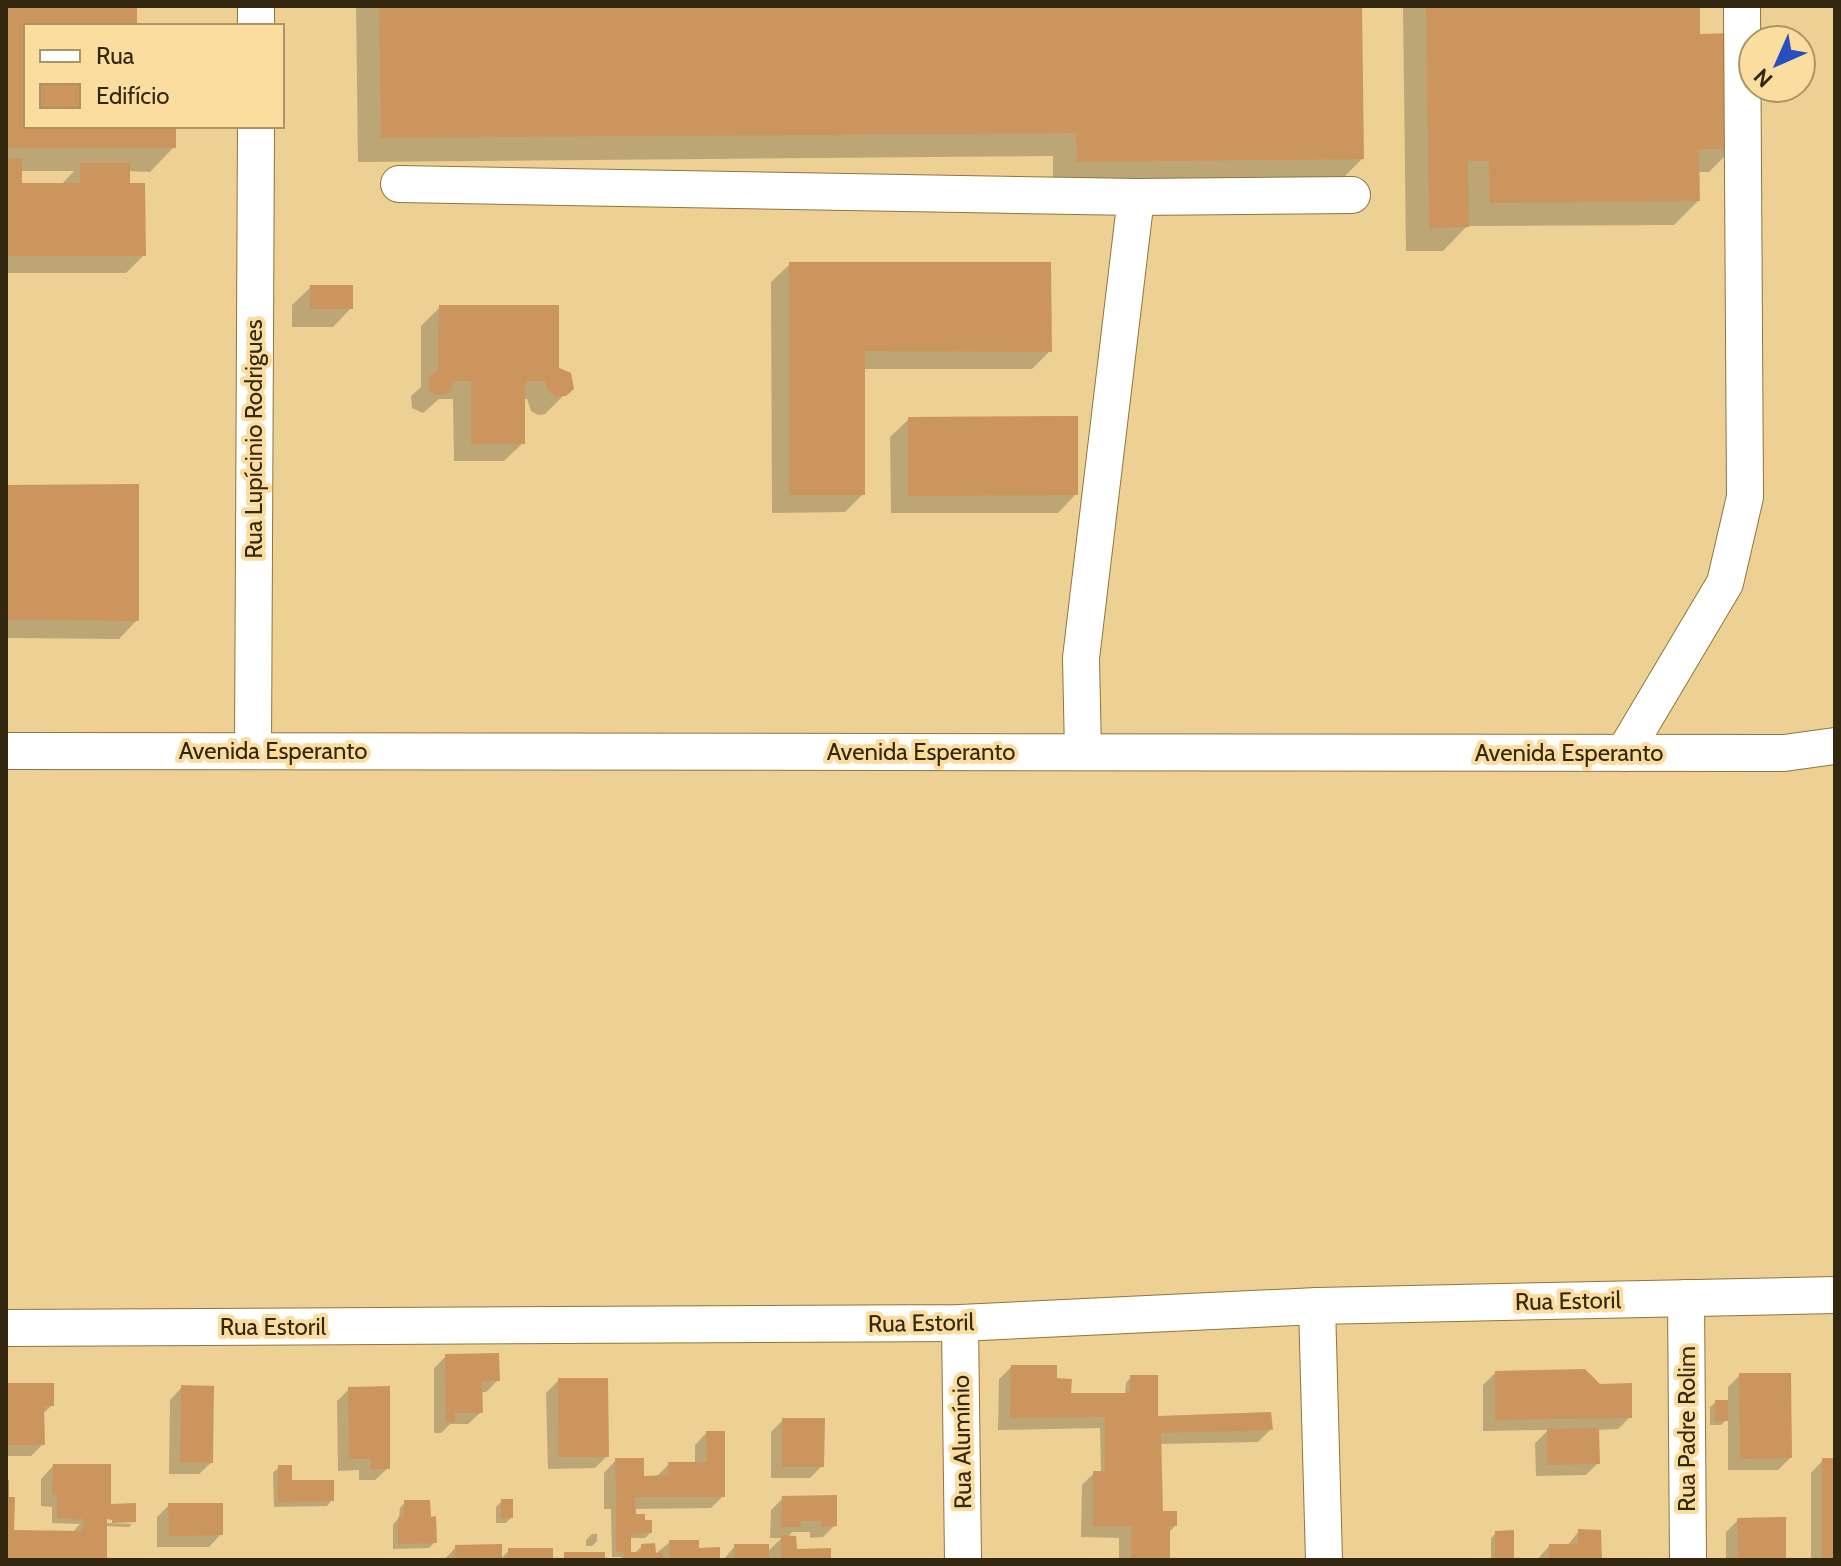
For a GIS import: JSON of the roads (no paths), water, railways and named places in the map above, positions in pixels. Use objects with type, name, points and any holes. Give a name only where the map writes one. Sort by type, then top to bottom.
[{"type":"street","points":[[1624,753],[1725,583],[1745,497],[1742,6]]},
{"type":"street","name":"Rua Lupícinio Rodrigues","points":[[253,751],[256,128]]},
{"type":"street","points":[[399,184],[1136,197],[1352,195]]},
{"type":"street","points":[[1083,752],[1081,658],[1136,197]]},
{"type":"street","name":"Avenida Esperanto","points":[[6,751],[1784,753],[1835,746]]},
{"type":"street","name":"Rua Estoril","points":[[6,1328],[960,1323],[1317,1306],[1835,1295]]},
{"type":"street","name":"Rua Padre Rolim","points":[[1686,1298],[1688,1560]]},
{"type":"street","points":[[1317,1306],[1324,1560]]},
{"type":"street","name":"Rua Alumínio","points":[[960,1323],[963,1560]]}]
